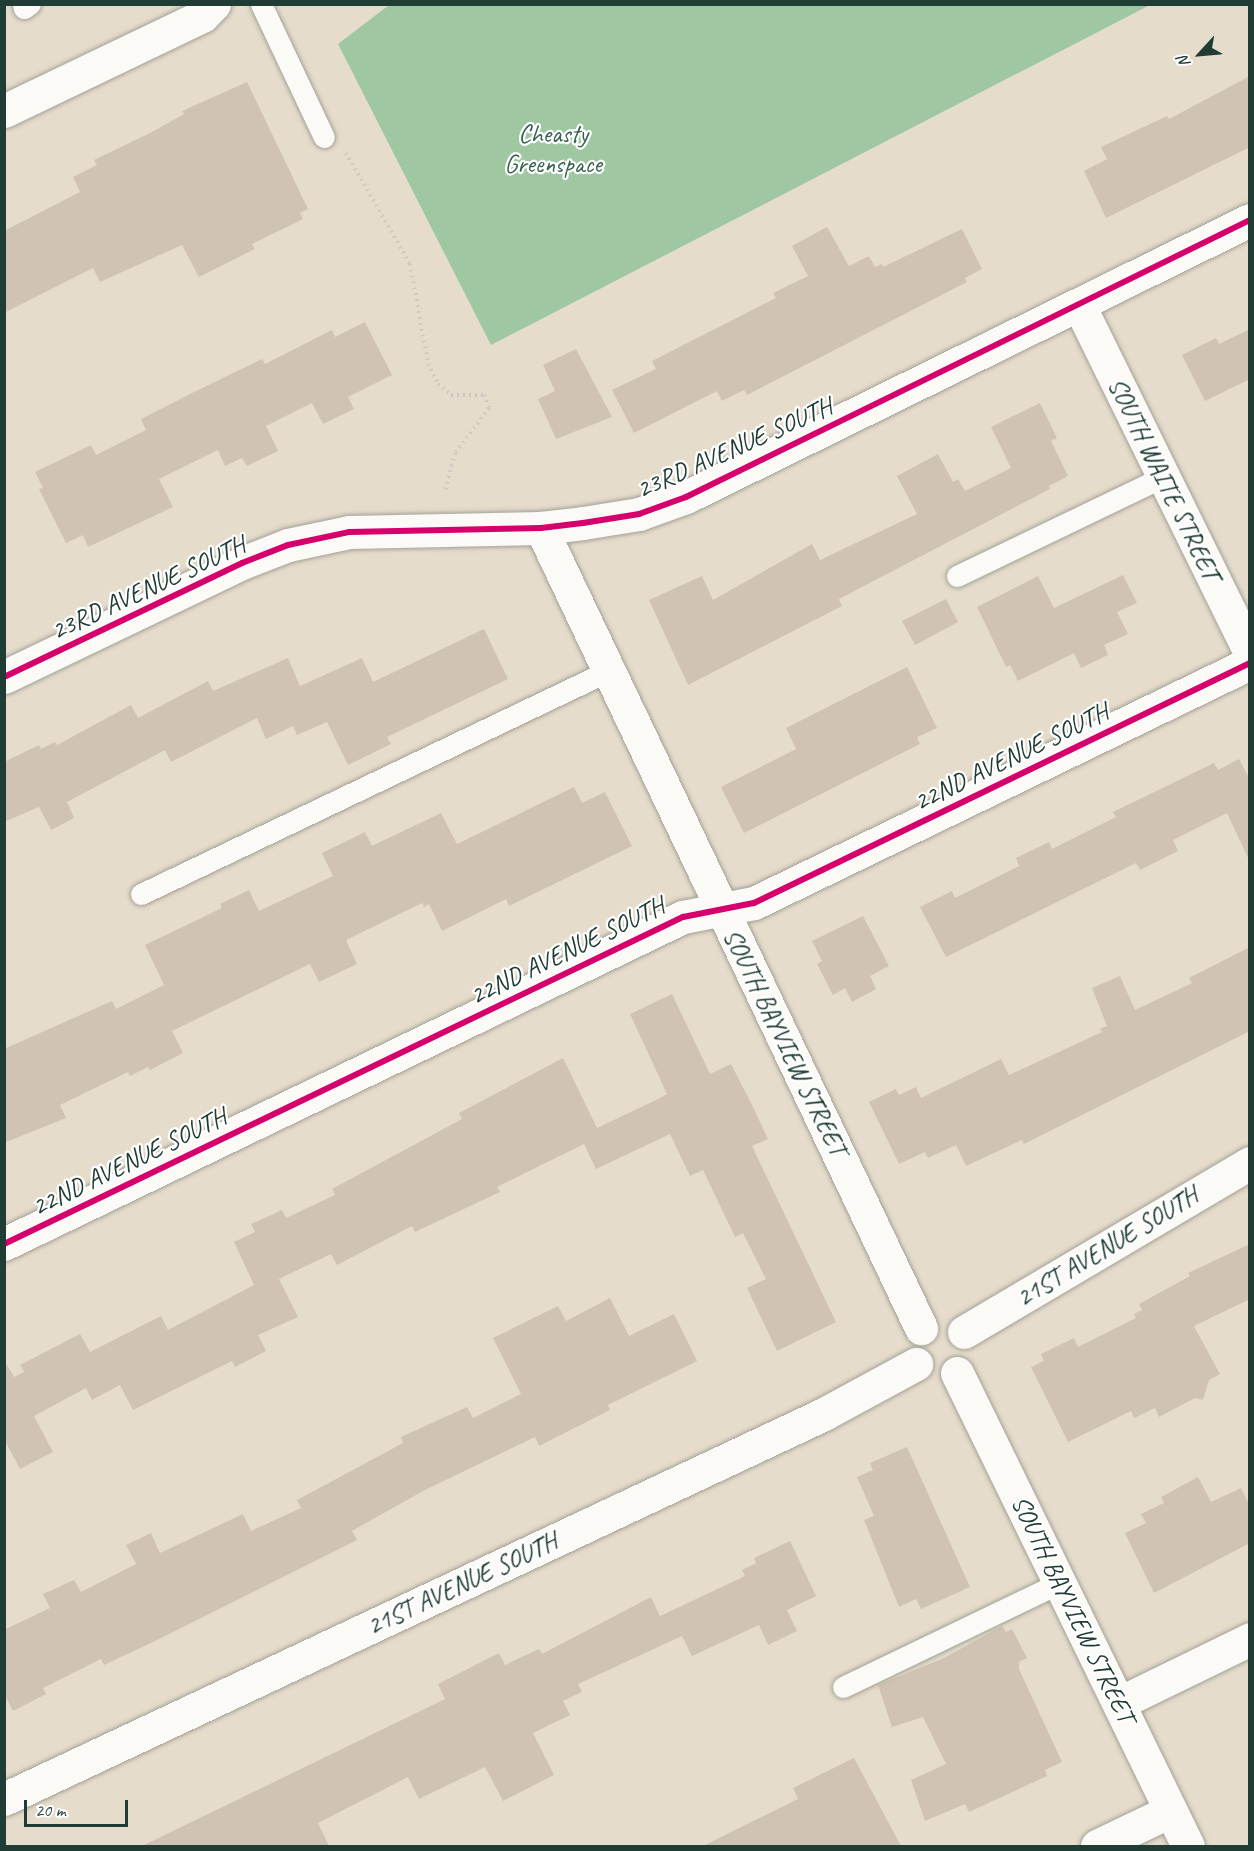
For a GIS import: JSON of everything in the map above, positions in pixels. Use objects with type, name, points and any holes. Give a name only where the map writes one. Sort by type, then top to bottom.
[{"type":"street","points":[[4,111],[202,16],[214,4]]},
{"type":"street","name":"23RD AVENUE SOUTH","points":[[4,677],[288,545],[349,532],[408,528],[541,528],[639,514],[686,497],[1250,220]]},
{"type":"street","name":"SOUTH WAITE STREET","points":[[1079,305],[1250,653]]},
{"type":"street","name":"SOUTH BAYVIEW STREET","points":[[541,528],[921,1328]]},
{"type":"street","name":"22ND AVENUE SOUTH","points":[[4,1244],[683,917],[754,903],[1250,663]]},
{"type":"street","name":"21ST AVENUE SOUTH","points":[[964,1332],[1250,1163]]},
{"type":"street","points":[[939,1320],[964,1332],[968,1358],[957,1373],[939,1378],[922,1371],[916,1364],[912,1345],[921,1328],[939,1320]]},
{"type":"street","name":"21ST AVENUE SOUTH","points":[[4,1799],[824,1414],[916,1364]]},
{"type":"street","name":"SOUTH BAYVIEW STREET","points":[[957,1373],[1188,1846]]},
{"type":"street","points":[[1119,1703],[1250,1639]]},
{"type":"street","points":[[1097,1846],[1170,1811]]},
{"type":"lane","points":[[23,4],[24,8],[30,4]]},
{"type":"lane","points":[[261,4],[324,137]]},
{"type":"lane","points":[[957,576],[1163,477]]},
{"type":"lane","points":[[141,894],[608,671]]},
{"type":"lane","points":[[843,1687],[1061,1582]]},
{"type":"path","points":[[324,137],[350,155],[410,264],[428,364],[438,384],[452,395],[484,395],[489,408],[455,453],[444,494]]},
{"type":"green space","name":"Cheasty Greenspace","points":[[389,5],[1150,5],[491,345],[338,44]]},
{"type":"building","points":[[1250,76],[1250,147],[1106,218],[1084,171],[1107,159],[1101,147],[1167,116],[1169,119]]},
{"type":"building","points":[[247,82],[308,209],[300,213],[303,219],[252,244],[255,249],[199,277],[182,245],[100,282],[93,268],[4,313],[4,231],[80,192],[73,177],[97,165],[94,160],[152,132],[184,114],[182,111]]},
{"type":"building","points":[[827,227],[849,266],[869,256],[875,267],[882,264],[883,267],[962,229],[982,269],[965,278],[967,282],[747,395],[744,390],[722,401],[717,391],[634,433],[612,390],[656,369],[652,361],[776,298],[773,293],[808,276],[792,246]]},
{"type":"building","points":[[365,322],[392,375],[348,397],[354,409],[323,424],[312,403],[266,426],[278,451],[247,466],[242,458],[225,466],[218,450],[159,479],[173,507],[88,547],[83,535],[66,543],[39,489],[43,488],[35,472],[91,445],[96,455],[146,430],[141,419],[196,391],[262,359],[265,364],[332,330],[335,337]]},
{"type":"building","points":[[1250,329],[1250,379],[1205,401],[1182,355],[1216,338],[1219,344]]},
{"type":"building","points":[[576,349],[612,417],[556,439],[538,399],[555,391],[543,365]]},
{"type":"building","points":[[1040,403],[1057,438],[1051,441],[1068,476],[1049,486],[1050,489],[839,599],[842,606],[688,685],[649,600],[702,576],[713,600],[812,544],[820,560],[917,514],[897,476],[938,454],[953,482],[958,479],[965,491],[1011,468],[991,427]]},
{"type":"building","points":[[1123,575],[1137,603],[1117,612],[1128,634],[1104,645],[1108,655],[1081,668],[1074,653],[1018,681],[1010,665],[1006,667],[977,607],[1038,576],[1054,608]]},
{"type":"building","points":[[946,599],[958,622],[915,645],[902,621]]},
{"type":"building","points":[[484,629],[508,679],[387,737],[391,744],[348,765],[327,722],[297,735],[293,726],[266,739],[257,718],[171,762],[165,750],[67,802],[74,818],[51,830],[39,807],[4,822],[4,762],[39,745],[41,749],[55,742],[57,745],[131,705],[138,718],[208,681],[213,691],[288,658],[300,686],[362,658],[373,682]]},
{"type":"building","points":[[907,667],[937,728],[917,737],[920,744],[744,833],[721,787],[796,749],[786,728]]},
{"type":"building","points":[[1239,759],[1250,780],[1250,862],[1227,813],[1173,840],[1178,851],[1140,870],[1136,863],[946,957],[920,907],[952,891],[955,898],[1019,866],[1016,858],[1049,842],[1052,849],[1116,817],[1113,812],[1214,763],[1218,770]]},
{"type":"building","points":[[574,787],[582,803],[605,792],[632,846],[509,906],[506,899],[442,931],[429,904],[424,907],[422,903],[346,940],[357,964],[319,982],[310,964],[172,1031],[183,1053],[150,1070],[148,1067],[130,1076],[128,1072],[60,1105],[66,1118],[4,1143],[4,1049],[112,1001],[116,1009],[164,985],[145,945],[222,908],[220,904],[249,890],[259,911],[333,876],[322,853],[365,832],[372,846],[441,813],[457,844]]},
{"type":"building","points":[[863,916],[889,966],[870,976],[876,989],[852,1002],[845,988],[833,995],[817,964],[822,961],[812,941]]},
{"type":"building","points":[[1250,947],[1250,1031],[1024,1144],[1022,1140],[966,1166],[956,1145],[928,1158],[925,1152],[899,1164],[869,1102],[896,1089],[899,1095],[916,1087],[921,1098],[1001,1059],[1009,1075],[1102,1032],[1100,1029],[1107,1026],[1092,988],[1120,976],[1135,1010],[1192,983],[1189,978]]},
{"type":"building","points":[[672,994],[710,1074],[731,1064],[753,1107],[768,1139],[752,1146],[836,1322],[777,1351],[747,1288],[766,1279],[743,1233],[735,1237],[703,1170],[690,1176],[670,1134],[596,1169],[584,1144],[497,1187],[500,1192],[415,1232],[412,1226],[337,1265],[331,1254],[279,1279],[298,1317],[258,1335],[266,1351],[235,1367],[232,1361],[133,1410],[120,1385],[92,1400],[86,1388],[34,1416],[53,1452],[20,1469],[4,1439],[4,1360],[14,1377],[24,1372],[20,1365],[80,1334],[90,1352],[161,1316],[168,1330],[254,1285],[234,1242],[255,1232],[251,1224],[282,1210],[286,1218],[335,1195],[332,1189],[462,1119],[459,1113],[563,1058],[597,1128],[658,1099],[667,1094],[630,1014]]},
{"type":"building","points":[[1250,1244],[1250,1299],[1194,1326],[1220,1374],[1209,1380],[1203,1400],[1195,1398],[1159,1417],[1155,1408],[1134,1418],[1131,1411],[1068,1442],[1031,1367],[1044,1361],[1041,1354],[1074,1338],[1078,1347],[1136,1318],[1134,1314],[1142,1310],[1139,1304],[1190,1276],[1188,1273]]},
{"type":"building","points":[[610,1298],[629,1336],[674,1314],[697,1361],[608,1405],[610,1410],[539,1446],[535,1437],[423,1491],[352,1531],[357,1540],[104,1665],[101,1659],[43,1688],[46,1694],[13,1711],[4,1694],[4,1630],[50,1608],[43,1594],[74,1580],[81,1592],[136,1564],[126,1545],[151,1533],[160,1553],[243,1514],[251,1531],[301,1508],[297,1500],[403,1443],[401,1437],[467,1407],[473,1418],[521,1394],[493,1338],[558,1306],[566,1321]]},
{"type":"building","points":[[907,1447],[970,1587],[921,1609],[916,1599],[899,1607],[864,1520],[874,1516],[857,1477],[873,1470],[870,1463]]},
{"type":"building","points":[[1198,1477],[1211,1502],[1241,1488],[1250,1506],[1250,1543],[1154,1593],[1125,1533],[1146,1523],[1141,1514],[1164,1503],[1161,1497]]},
{"type":"building","points":[[790,1541],[816,1596],[787,1610],[797,1631],[768,1645],[759,1625],[692,1656],[682,1636],[578,1684],[582,1692],[563,1701],[570,1715],[533,1733],[554,1775],[503,1801],[485,1767],[419,1799],[408,1777],[318,1823],[329,1846],[142,1846],[445,1699],[438,1684],[499,1653],[505,1665],[539,1649],[542,1654],[651,1597],[660,1616],[745,1576],[742,1570],[756,1563],[754,1558]]},
{"type":"building","points":[[1002,1626],[1006,1632],[1012,1629],[1027,1658],[1019,1662],[1019,1669],[1062,1762],[1045,1770],[1047,1776],[969,1812],[965,1804],[925,1821],[911,1780],[946,1764],[923,1717],[892,1727],[878,1685],[944,1658]]},
{"type":"building","points":[[854,1758],[901,1846],[703,1846],[798,1799],[793,1788]]},
{"type":"cycle path","points":[[4,677],[242,563],[288,545],[349,532],[541,528],[583,523],[639,514],[686,497],[1250,220]]},
{"type":"cycle path","points":[[4,1244],[683,917],[754,903],[1250,663]]}]
